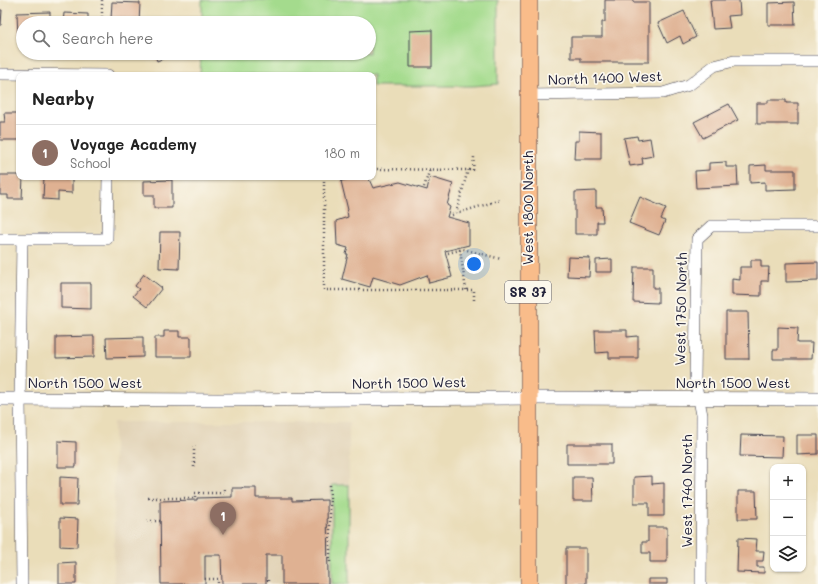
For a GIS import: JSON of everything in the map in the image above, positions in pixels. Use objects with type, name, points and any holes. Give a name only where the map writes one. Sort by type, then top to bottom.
[{"type":"main road","name":"West 1800 North","points":[[529,0],[529,584]]},
{"type":"street","name":"North 1400 West","points":[[529,95],[663,93],[689,85],[714,66],[728,62],[818,61]]},
{"type":"street","points":[[0,74],[16,74]]},
{"type":"street","points":[[0,239],[107,239],[108,180]]},
{"type":"street","name":"West 1750 North","points":[[698,399],[695,380],[697,239],[711,226],[818,226]]},
{"type":"street","points":[[22,240],[20,399],[22,584]]},
{"type":"street","name":"North 1500 West","points":[[0,399],[818,399]]},
{"type":"street","name":"West 1740 North","points":[[698,399],[702,415],[701,584]]},
{"type":"path","points":[[102,0],[102,16]]},
{"type":"path","points":[[376,169],[473,170],[474,157]]},
{"type":"path","points":[[424,187],[430,169]]},
{"type":"path","points":[[456,214],[468,170]]},
{"type":"path","points":[[324,180],[324,290],[474,290],[474,303]]},
{"type":"path","points":[[452,215],[500,200]]},
{"type":"path","points":[[460,250],[466,290]]},
{"type":"path","points":[[448,253],[463,250],[501,259]]},
{"type":"path","points":[[194,446],[194,467]]},
{"type":"path","points":[[330,485],[330,562]]},
{"type":"path","points":[[148,498],[195,498],[195,493],[224,493],[224,486]]},
{"type":"path","points":[[147,521],[160,521]]},
{"type":"path","points":[[205,579],[218,579],[218,584]]},
{"type":"shaded area","points":[[114,422],[349,422],[349,485],[332,485],[332,584],[114,584]]},
{"type":"green space","points":[[202,0],[498,0],[498,84],[473,86],[376,86],[376,72],[200,72],[201,60],[376,60],[376,16],[202,16]]},
{"type":"green space","points":[[332,485],[349,485],[349,584],[332,584]]},
{"type":"building","points":[[605,0],[633,0],[633,2],[649,2],[649,62],[581,62],[581,58],[571,58],[571,37],[602,37],[602,22],[605,22]]},
{"type":"building","points":[[710,0],[739,0],[740,15],[728,16],[730,28],[713,29]]},
{"type":"building","points":[[112,2],[140,3],[139,16],[111,16]]},
{"type":"building","points":[[794,2],[795,25],[768,25],[768,3]]},
{"type":"building","points":[[0,10],[2,10],[1,25],[0,25]]},
{"type":"building","points":[[684,11],[696,37],[683,44],[680,36],[667,43],[658,23]]},
{"type":"building","points":[[50,12],[50,16],[17,16],[17,13]]},
{"type":"building","points":[[64,13],[88,14],[88,16],[64,16]]},
{"type":"building","points":[[432,30],[432,67],[410,67],[410,31]]},
{"type":"building","points":[[768,100],[786,100],[786,103],[798,103],[798,124],[757,124],[757,103],[768,103]]},
{"type":"building","points":[[729,104],[738,120],[703,138],[694,122]]},
{"type":"building","points":[[4,113],[16,113],[16,140],[0,140],[0,122],[5,122]]},
{"type":"building","points":[[579,131],[601,132],[601,159],[574,159],[575,141],[579,141]]},
{"type":"building","points":[[637,136],[638,140],[650,138],[653,156],[642,158],[643,164],[630,166],[624,138]]},
{"type":"building","points":[[726,162],[726,167],[737,167],[738,186],[696,188],[695,171],[709,170],[709,163]]},
{"type":"building","points":[[766,165],[766,170],[795,170],[795,189],[765,190],[765,182],[750,183],[750,166]]},
{"type":"building","points":[[0,175],[16,175],[16,180],[23,180],[22,199],[8,199],[8,195],[0,195]]},
{"type":"building","points":[[430,177],[453,184],[447,205],[450,207],[447,217],[469,223],[469,245],[445,251],[452,277],[429,283],[427,275],[400,285],[373,277],[370,287],[342,279],[348,248],[337,245],[336,221],[348,217],[348,210],[341,181],[369,180],[373,188],[400,182],[427,190]]},
{"type":"building","points":[[44,180],[72,180],[72,193],[58,192],[58,200],[43,199]]},
{"type":"building","points":[[172,180],[172,208],[154,208],[154,195],[144,195],[144,181]]},
{"type":"building","points":[[596,191],[596,207],[602,207],[603,222],[597,222],[597,234],[575,234],[575,192]]},
{"type":"building","points":[[640,197],[666,208],[661,219],[665,221],[659,235],[629,223]]},
{"type":"building","points":[[160,232],[180,232],[179,269],[159,268]]},
{"type":"building","points":[[568,257],[590,258],[589,277],[567,276]]},
{"type":"building","points":[[612,259],[612,272],[596,272],[596,260]]},
{"type":"building","points":[[751,260],[761,260],[761,267],[769,267],[768,281],[761,281],[761,296],[732,295],[732,279],[740,280],[740,267],[751,267]]},
{"type":"building","points":[[818,262],[818,281],[786,282],[786,263]]},
{"type":"building","points":[[634,267],[653,267],[653,288],[658,288],[658,303],[633,302]]},
{"type":"building","points":[[144,274],[162,288],[147,307],[133,296],[139,289],[135,286]]},
{"type":"building","points":[[61,283],[91,283],[91,309],[61,308]]},
{"type":"building","points":[[726,312],[748,312],[749,359],[726,359]]},
{"type":"building","points":[[778,327],[798,328],[797,343],[812,343],[811,359],[773,359],[773,350],[778,350]]},
{"type":"building","points":[[595,330],[627,330],[627,337],[638,336],[638,358],[609,358],[609,352],[596,353]]},
{"type":"building","points":[[164,331],[179,331],[179,337],[191,337],[191,357],[155,357],[155,337],[164,337]]},
{"type":"building","points":[[94,336],[94,357],[56,358],[56,337]]},
{"type":"building","points":[[143,337],[143,357],[107,358],[106,338]]},
{"type":"building","points":[[741,435],[783,436],[782,457],[740,456]]},
{"type":"building","points":[[797,435],[818,435],[818,454],[797,455]]},
{"type":"building","points":[[58,441],[76,442],[76,467],[58,467]]},
{"type":"building","points":[[567,444],[612,444],[612,464],[567,464]]},
{"type":"building","points":[[652,476],[652,484],[664,483],[664,516],[649,516],[649,503],[634,503],[634,477]]},
{"type":"building","points":[[60,477],[78,478],[77,505],[60,505]]},
{"type":"building","points":[[573,477],[592,477],[593,501],[573,501]]},
{"type":"building","points":[[232,488],[256,488],[256,498],[292,498],[292,501],[327,500],[328,584],[282,584],[282,555],[266,555],[266,584],[222,584],[221,555],[205,555],[205,584],[161,584],[160,501],[232,497]]},
{"type":"building","points":[[738,491],[756,491],[757,519],[738,519]]},
{"type":"building","points":[[60,518],[78,519],[77,547],[60,546]]},
{"type":"building","points":[[648,527],[667,527],[667,562],[650,562],[650,553],[642,553],[642,542],[648,542]]},
{"type":"building","points":[[738,538],[757,539],[756,551],[764,551],[763,561],[757,561],[757,567],[764,567],[764,573],[737,572]]},
{"type":"building","points":[[566,548],[586,548],[586,584],[566,584]]},
{"type":"building","points":[[76,562],[76,584],[59,584],[59,563]]},
{"type":"building","points":[[648,579],[667,579],[667,584],[648,584]]},
{"type":"place","name":"Voyage Academy","points":[[223,535]]}]
